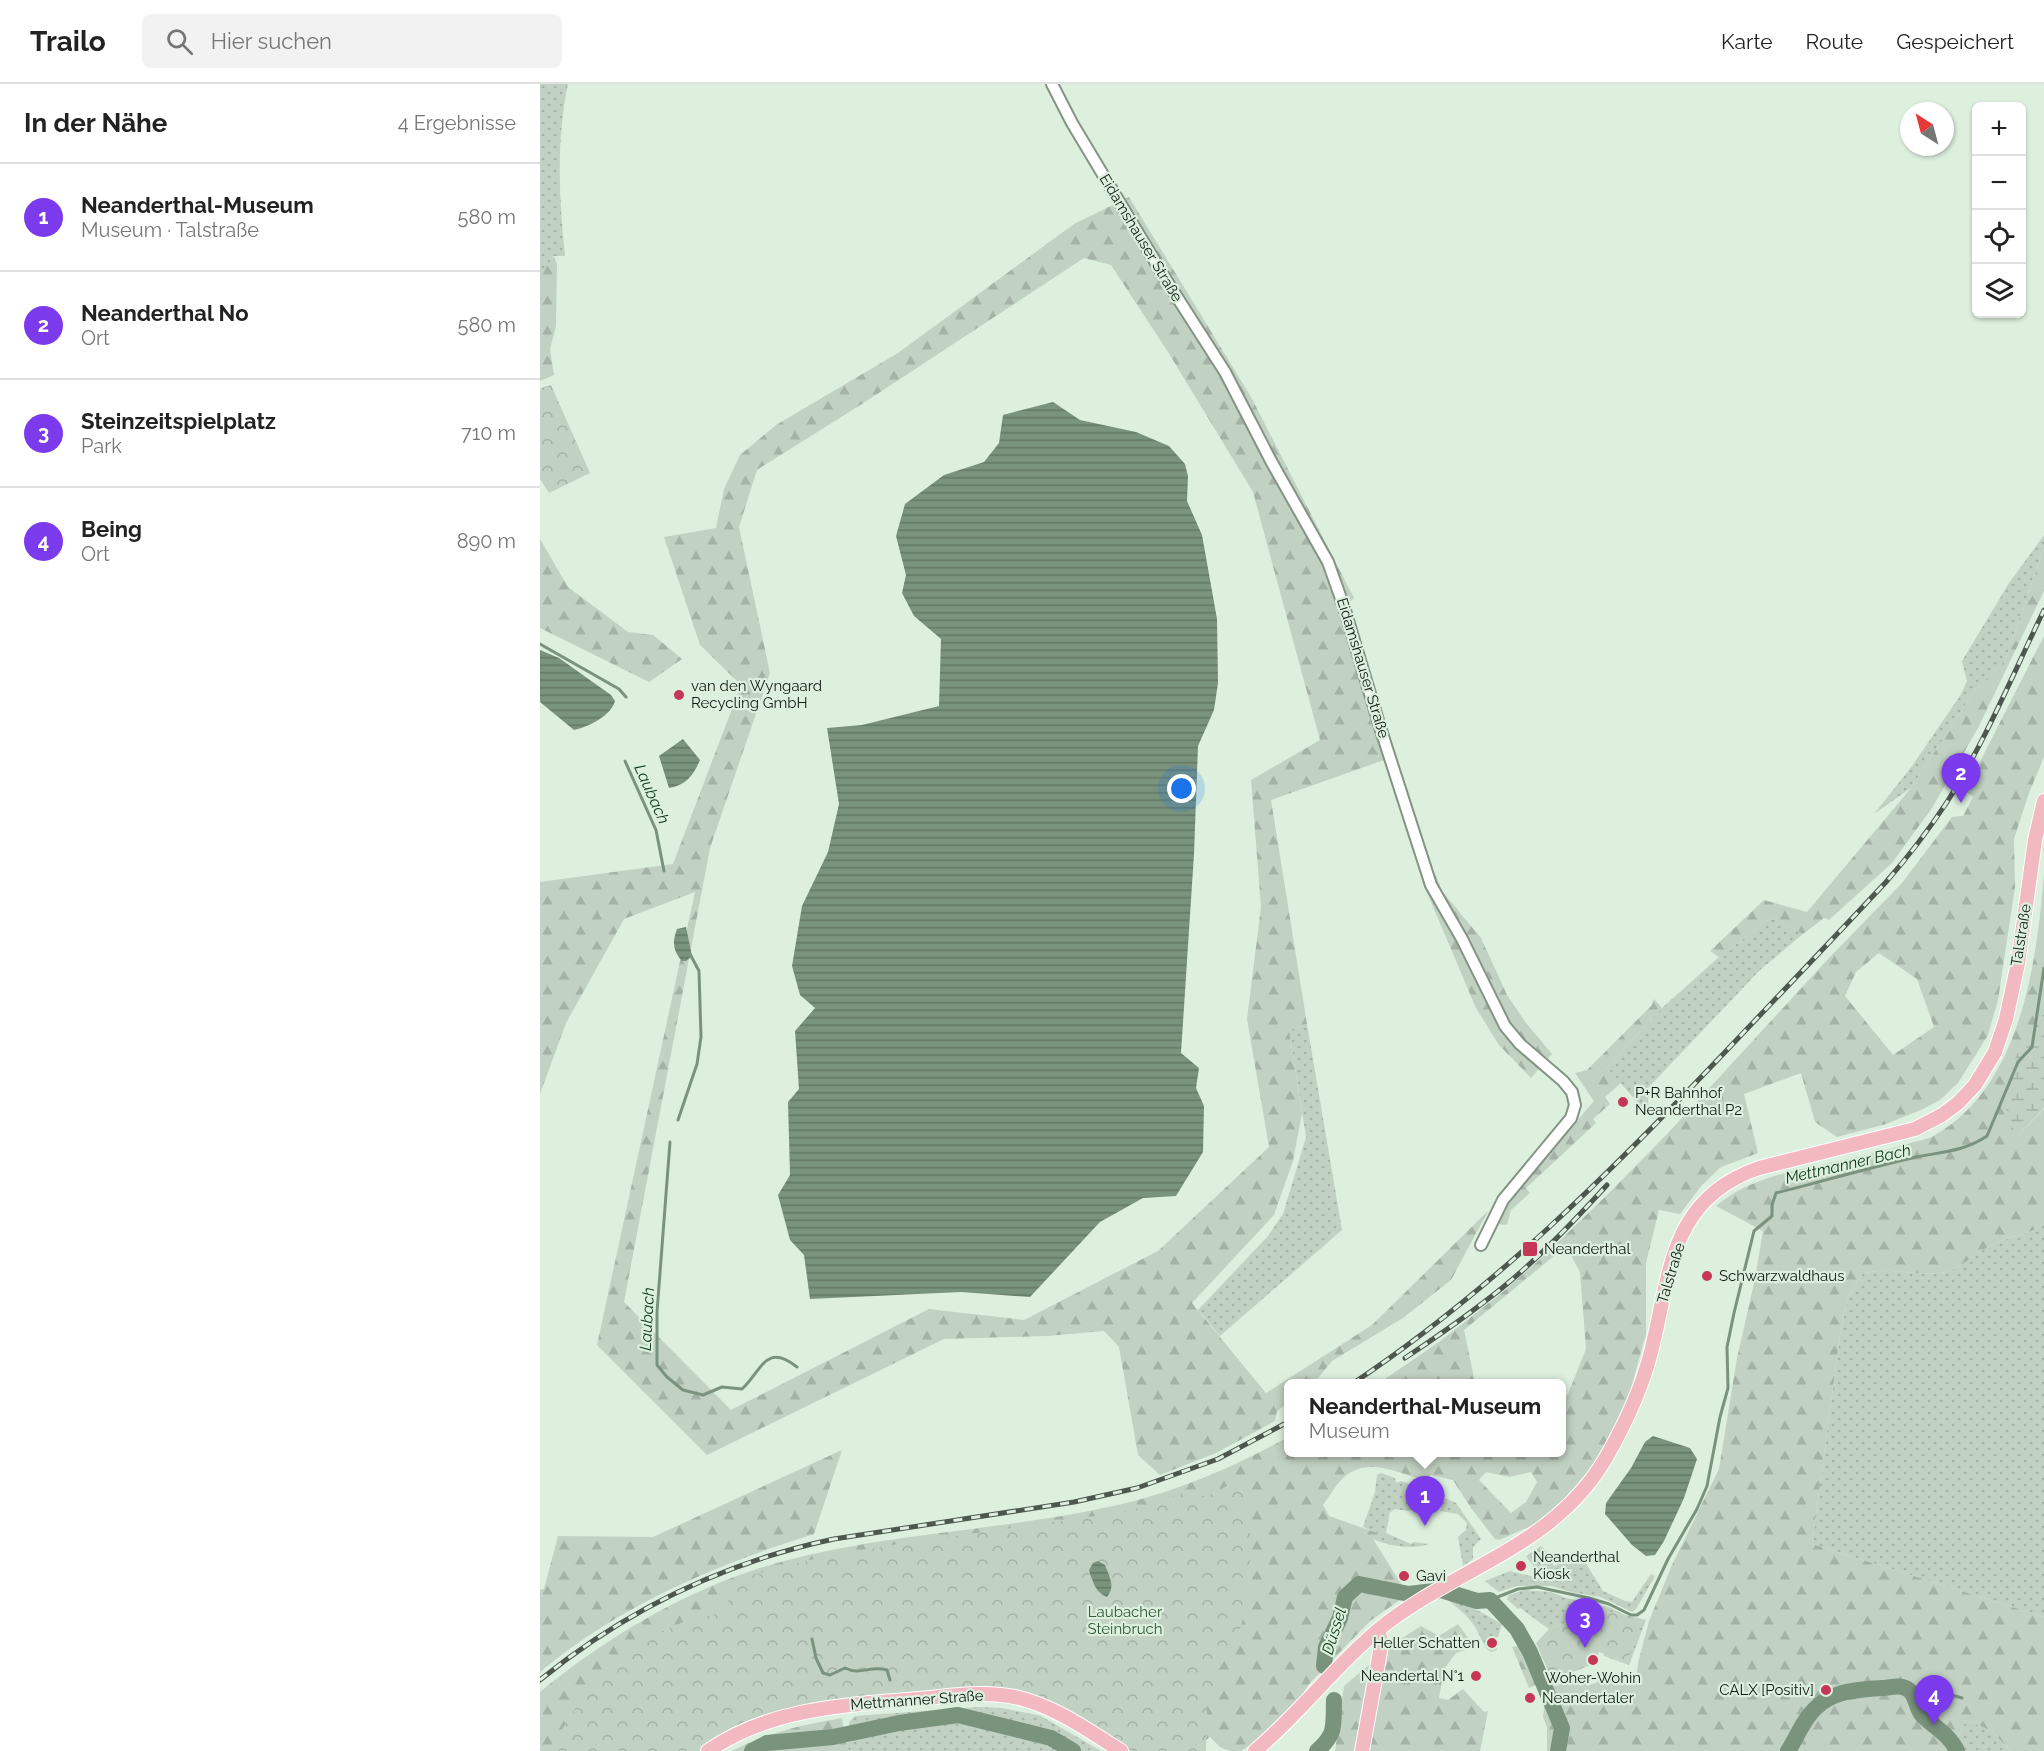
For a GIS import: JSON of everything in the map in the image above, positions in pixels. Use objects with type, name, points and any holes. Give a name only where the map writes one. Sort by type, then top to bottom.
[{"type":"main road","name":"Talstraße","points":[[1378,1631],[1405,1611],[1500,1557],[1536,1532],[1561,1512],[1605,1460],[1624,1425],[1645,1372],[1672,1258],[1694,1214],[1714,1191],[1738,1175],[1759,1168],[1915,1129],[1950,1109],[1975,1085],[1995,1052],[2006,1019],[2018,963],[2035,840],[2044,801]]},
{"type":"main road","points":[[1255,1751],[1378,1631],[1381,1640],[1380,1652],[1362,1751]]},
{"type":"main road","name":"Mettmanner Straße","points":[[708,1751],[747,1730],[773,1720],[817,1709],[966,1695],[992,1695],[1017,1697],[1037,1703],[1121,1751]]},
{"type":"street","name":"Eidamshauser Straße","points":[[1053,84],[1072,123],[1168,283],[1225,372],[1271,461],[1328,562],[1431,885],[1462,939],[1505,1026],[1520,1044],[1563,1081],[1572,1092],[1575,1105],[1571,1118],[1503,1200],[1481,1245]]},
{"type":"green space","points":[[540,84],[568,84],[560,148],[561,213],[565,256],[553,256],[540,281]]},
{"type":"green space","points":[[1129,197],[1251,397],[1354,598],[1340,612],[1384,760],[1271,800],[1307,1024],[1289,1030],[1302,1113],[1293,1161],[1274,1215],[1192,1303],[1266,1393],[1284,1381],[1284,1406],[1277,1411],[1275,1421],[1216,1453],[1160,1475],[1138,1455],[1119,1347],[1104,1331],[1047,1336],[944,1339],[707,1455],[597,1345],[695,892],[624,919],[566,1023],[540,1094],[540,882],[673,864],[741,685],[700,645],[664,537],[716,528],[724,489],[740,455],[776,425],[898,353],[1074,224]],"holes":[[[1084,258],[1111,265],[1168,352],[1253,492],[1320,740],[1251,780],[1261,907],[1247,1019],[1269,1147],[1158,1251],[1024,1320],[929,1309],[731,1410],[624,1302],[710,848],[770,673],[739,527],[757,470]]]},
{"type":"green space","points":[[554,256],[557,264],[556,326],[550,349],[554,375],[540,381],[540,281]]},
{"type":"green space","points":[[551,385],[590,473],[549,493],[540,479],[540,391],[541,388]]},
{"type":"green space","points":[[2044,535],[2044,548],[2005,661],[1975,690],[1911,788],[1874,814],[1912,766],[1960,696],[1967,681],[1962,661],[2009,583]]},
{"type":"green space","points":[[540,539],[568,587],[628,632],[653,635],[682,659],[649,682],[540,628]]},
{"type":"green space","points":[[2044,548],[2044,591],[1978,728],[1932,808],[1892,863],[1829,920],[1824,918],[1803,934],[1771,918],[1719,957],[1710,951],[1764,900],[1807,912],[1911,788],[1975,690],[2005,661]]},
{"type":"green space","points":[[2044,636],[2044,757],[2014,839],[2015,887],[1998,1000],[1988,1035],[1958,1083],[1940,1100],[1921,1110],[1886,1124],[1837,1137],[1815,1122],[1801,1073],[1744,1094],[1758,1153],[1721,1167],[1702,1185],[1680,1214],[1659,1210],[1646,1263],[1646,1334],[1628,1399],[1607,1444],[1592,1467],[1558,1506],[1536,1524],[1499,1540],[1495,1539],[1471,1508],[1453,1480],[1431,1475],[1421,1480],[1391,1470],[1371,1467],[1361,1468],[1343,1478],[1323,1505],[1329,1516],[1380,1534],[1373,1539],[1403,1587],[1404,1597],[1370,1621],[1309,1684],[1297,1703],[1258,1740],[1241,1751],[1230,1751],[1220,1747],[1210,1737],[1204,1742],[1206,1749],[1202,1751],[1135,1751],[1039,1700],[842,1700],[715,1741],[701,1751],[540,1751],[540,1692],[564,1673],[614,1638],[667,1607],[722,1582],[795,1558],[883,1541],[1063,1516],[1132,1502],[1201,1479],[1284,1439],[1284,1457],[1566,1457],[1566,1396],[1586,1349],[1580,1272],[1566,1246],[1464,1330],[1474,1379],[1385,1379],[1439,1342],[1504,1291],[1609,1193],[1902,883],[1952,817],[1963,816],[1973,797],[1965,791]],"holes":[[[1879,953],[1917,979],[1934,1027],[1893,1055],[1845,996],[1856,972]],[[1486,1472],[1509,1477],[1531,1472],[1537,1482],[1526,1502],[1511,1513],[1479,1480]]]},
{"type":"green space","points":[[2044,873],[2044,1013],[2017,1054],[2019,1134],[2044,1109],[2044,1224],[1988,1247],[1947,1272],[1930,1274],[1881,1271],[1862,1274],[1847,1300],[1841,1328],[1812,1544],[2044,1617],[2044,1751],[2010,1751],[1992,1731],[1966,1720],[1957,1740],[1966,1751],[1547,1751],[1547,1727],[1543,1717],[1545,1701],[1554,1695],[1551,1687],[1583,1676],[1587,1686],[1617,1674],[1637,1673],[1649,1621],[1672,1565],[1719,1469],[1737,1358],[1763,1231],[1716,1206],[1742,1189],[1772,1177],[1930,1138],[1964,1113],[1987,1086],[2005,1054],[2019,1019],[2036,945]]},
{"type":"green space","points":[[1436,875],[1442,891],[1481,938],[1507,995],[1526,1023],[1552,1054],[1531,1078],[1499,1045],[1476,1008],[1422,881]]},
{"type":"green space","points":[[1771,918],[1803,934],[1760,970],[1648,1088],[1653,1093],[1648,1098],[1649,1111],[1647,1113],[1607,1068],[1662,1008],[1719,957]]},
{"type":"green space","points":[[1654,999],[1662,1008],[1607,1068],[1621,1083],[1605,1097],[1610,1104],[1593,1119],[1596,1123],[1526,1188],[1530,1193],[1511,1210],[1507,1225],[1495,1224],[1509,1200],[1594,1101],[1575,1073],[1587,1070],[1652,1005]]},
{"type":"green space","points":[[2044,1013],[2044,1108],[2019,1134],[2006,1122],[2009,1075],[2017,1054]]},
{"type":"green space","points":[[1307,1024],[1342,1230],[1220,1336],[1198,1310],[1268,1236],[1283,1214],[1306,1137],[1289,1030]]},
{"type":"green space","points":[[1488,1211],[1451,1280],[1403,1318],[1332,1361],[1317,1379],[1288,1379],[1372,1325]]},
{"type":"green space","points":[[2044,1224],[2044,1617],[1812,1544],[1841,1328],[1847,1300],[1862,1274],[1881,1271],[1930,1274],[1947,1272],[1988,1247]]},
{"type":"green space","points":[[842,1450],[814,1534],[741,1559],[636,1607],[571,1648],[540,1672],[540,1590],[544,1589],[558,1536],[653,1537]]},
{"type":"green space","points":[[1381,1473],[1395,1478],[1396,1483],[1401,1481],[1414,1485],[1419,1492],[1421,1507],[1408,1511],[1395,1509],[1390,1512],[1386,1533],[1411,1544],[1413,1542],[1429,1544],[1408,1547],[1386,1544],[1373,1539],[1379,1534],[1363,1527],[1375,1492],[1377,1475]]},
{"type":"green space","name":"Laubacher Steinbruch","points":[[1243,1478],[1251,1539],[1250,1566],[1242,1622],[1235,1644],[1217,1672],[1207,1704],[1206,1751],[1131,1751],[1108,1738],[1098,1727],[1068,1711],[979,1688],[818,1701],[777,1711],[750,1723],[701,1751],[548,1751],[596,1677],[646,1640],[685,1621],[702,1615],[712,1616],[724,1608],[729,1600],[729,1581],[814,1559],[892,1545],[1124,1512],[1154,1504],[1192,1489],[1205,1497]]},
{"type":"green space","points":[[1445,1498],[1456,1503],[1481,1539],[1473,1547],[1473,1559],[1463,1566],[1458,1537],[1466,1530],[1467,1523],[1458,1514],[1440,1511]]},
{"type":"green space","points":[[1541,1546],[1554,1566],[1580,1554],[1603,1591],[1625,1601],[1632,1602],[1651,1574],[1655,1576],[1632,1612],[1601,1597],[1552,1586],[1516,1586],[1499,1592],[1485,1581],[1510,1571],[1538,1578],[1526,1556]]},
{"type":"green space","points":[[1524,1590],[1551,1592],[1566,1598],[1609,1607],[1625,1615],[1646,1620],[1629,1665],[1604,1656],[1604,1654],[1626,1662],[1640,1622],[1595,1611],[1549,1629],[1507,1599],[1509,1595]]},
{"type":"green space","points":[[1448,1600],[1469,1606],[1502,1624],[1498,1637],[1494,1638],[1497,1650],[1491,1652],[1488,1650],[1470,1620]]},
{"type":"green space","points":[[1595,1611],[1607,1611],[1641,1622],[1626,1662],[1599,1652],[1593,1664],[1552,1680],[1536,1643],[1549,1629]]},
{"type":"green space","points":[[1458,1624],[1475,1647],[1456,1653],[1444,1669],[1439,1698],[1448,1700],[1463,1689],[1484,1712],[1488,1711],[1480,1751],[1335,1751],[1344,1686],[1396,1642],[1421,1626],[1439,1636]]},
{"type":"green space","points":[[1521,1645],[1539,1684],[1529,1688],[1512,1647]]},
{"type":"green space","points":[[979,1707],[1002,1708],[1041,1716],[1101,1751],[849,1751],[846,1743],[854,1741],[849,1722],[855,1716]]},
{"type":"green space","points":[[842,1718],[849,1751],[732,1751],[772,1734]]},
{"type":"green space","points":[[1966,1720],[1992,1731],[2010,1751],[1966,1751],[1957,1740]]},
{"type":"shaded area","points":[[1053,402],[1080,420],[1136,432],[1169,446],[1185,464],[1188,476],[1187,501],[1202,535],[1217,619],[1218,683],[1214,710],[1198,746],[1194,854],[1181,1053],[1199,1068],[1196,1088],[1204,1106],[1203,1152],[1176,1196],[1143,1198],[1100,1222],[1030,1297],[961,1292],[810,1299],[804,1255],[790,1240],[778,1195],[790,1175],[788,1102],[799,1089],[795,1031],[815,1008],[800,995],[792,966],[802,906],[828,852],[839,804],[827,728],[862,725],[939,706],[941,639],[914,616],[902,593],[906,575],[896,536],[905,504],[944,475],[984,462],[999,443],[1003,415]]},
{"type":"shaded area","points":[[540,650],[559,658],[611,695],[615,701],[609,711],[592,723],[574,730],[540,702]]},
{"type":"shaded area","points":[[683,739],[700,760],[688,779],[680,785],[669,788],[659,756]]},
{"type":"shaded area","points":[[686,927],[692,956],[682,961],[675,950],[674,938],[677,929]]},
{"type":"shaded area","points":[[1653,1436],[1690,1448],[1697,1459],[1684,1498],[1664,1541],[1655,1555],[1646,1556],[1632,1545],[1605,1514],[1606,1503],[1631,1468],[1645,1442]]},
{"type":"shaded area","points":[[1098,1561],[1105,1565],[1111,1581],[1110,1593],[1107,1597],[1097,1589],[1089,1570],[1093,1563]]},
{"type":"waterway","name":"Laubach","points":[[540,644],[619,689],[626,697]]},
{"type":"waterway","name":"Laubach","points":[[625,761],[656,830],[664,871]]},
{"type":"waterway","name":"Laubach","points":[[678,1120],[697,1064],[701,1037],[699,971],[690,954]]},
{"type":"waterway","name":"Mettmanner Bach","points":[[1490,1600],[1518,1589],[1537,1587],[1589,1598],[1609,1604],[1631,1615],[1637,1615],[1644,1610],[1707,1486],[1728,1388],[1727,1347],[1734,1313],[1754,1231],[1772,1216],[1772,1205],[1776,1193],[1898,1161],[1962,1148],[1987,1136],[2018,1062],[2032,1047],[2044,968]]},
{"type":"waterway","name":"Laubach","points":[[670,1142],[657,1312],[657,1365],[683,1390],[703,1395],[722,1387],[742,1389],[771,1358],[778,1357],[797,1367]]},
{"type":"waterway","name":"Düssel","points":[[1324,1666],[1326,1647],[1340,1618],[1345,1597],[1359,1584],[1409,1594],[1441,1590],[1477,1601],[1490,1600],[1517,1629],[1530,1652],[1562,1728],[1558,1751]]},
{"type":"waterway","name":"Laubach","points":[[812,1639],[816,1658],[823,1673],[830,1675],[845,1668],[856,1671],[881,1669],[887,1670],[890,1680]]},
{"type":"waterway","name":"Düssel","points":[[1788,1751],[1811,1712],[1829,1698],[1860,1690],[1897,1686],[1910,1691],[1922,1715],[1946,1736],[1957,1751]]},
{"type":"waterway","points":[[1944,1695],[1962,1698]]},
{"type":"waterway","points":[[1917,1707],[1931,1705],[1942,1697]]},
{"type":"waterway","name":"Düssel","points":[[1317,1751],[1331,1734],[1334,1700]]},
{"type":"waterway","name":"Düssel","points":[[752,1751],[767,1743],[833,1737],[899,1723],[958,1715],[1051,1738],[1073,1751]]},
{"type":"railway","points":[[1359,1379],[1454,1309],[1549,1228],[1595,1185],[1683,1096],[1886,882],[1925,833],[1961,779],[2044,610]]},
{"type":"railway","points":[[1405,1358],[1516,1276],[1607,1185]]},
{"type":"railway","points":[[540,1680],[573,1655],[642,1611],[716,1575],[754,1561],[834,1539],[1074,1502],[1137,1488],[1218,1459],[1284,1424]]},
{"type":"place","name":"van den Wyngaard Recycling GmbH","points":[[679,695]]},
{"type":"place","name":"Neanderthal No","points":[[1961,803]]},
{"type":"place","name":"P+R Bahnhof Neanderthal P2","points":[[1623,1102]]},
{"type":"place","name":"Neanderthal","points":[[1530,1249]]},
{"type":"place","name":"Schwarzwaldhaus","points":[[1707,1276]]},
{"type":"place","name":"Neanderthal-Museum","points":[[1425,1526]]},
{"type":"place","name":"Neanderthal Kiosk","points":[[1521,1566]]},
{"type":"place","name":"Gavi","points":[[1404,1576]]},
{"type":"place","name":"Heller Schatten","points":[[1492,1643]]},
{"type":"place","name":"Steinzeitspielplatz","points":[[1585,1648]]},
{"type":"place","name":"Woher-Wohin","points":[[1593,1660]]},
{"type":"place","name":"Neandertal N°1","points":[[1476,1676]]},
{"type":"place","name":"CALX [Positiv]","points":[[1826,1690]]},
{"type":"place","name":"Neandertaler","points":[[1530,1698]]},
{"type":"place","name":"Being","points":[[1934,1725]]}]
